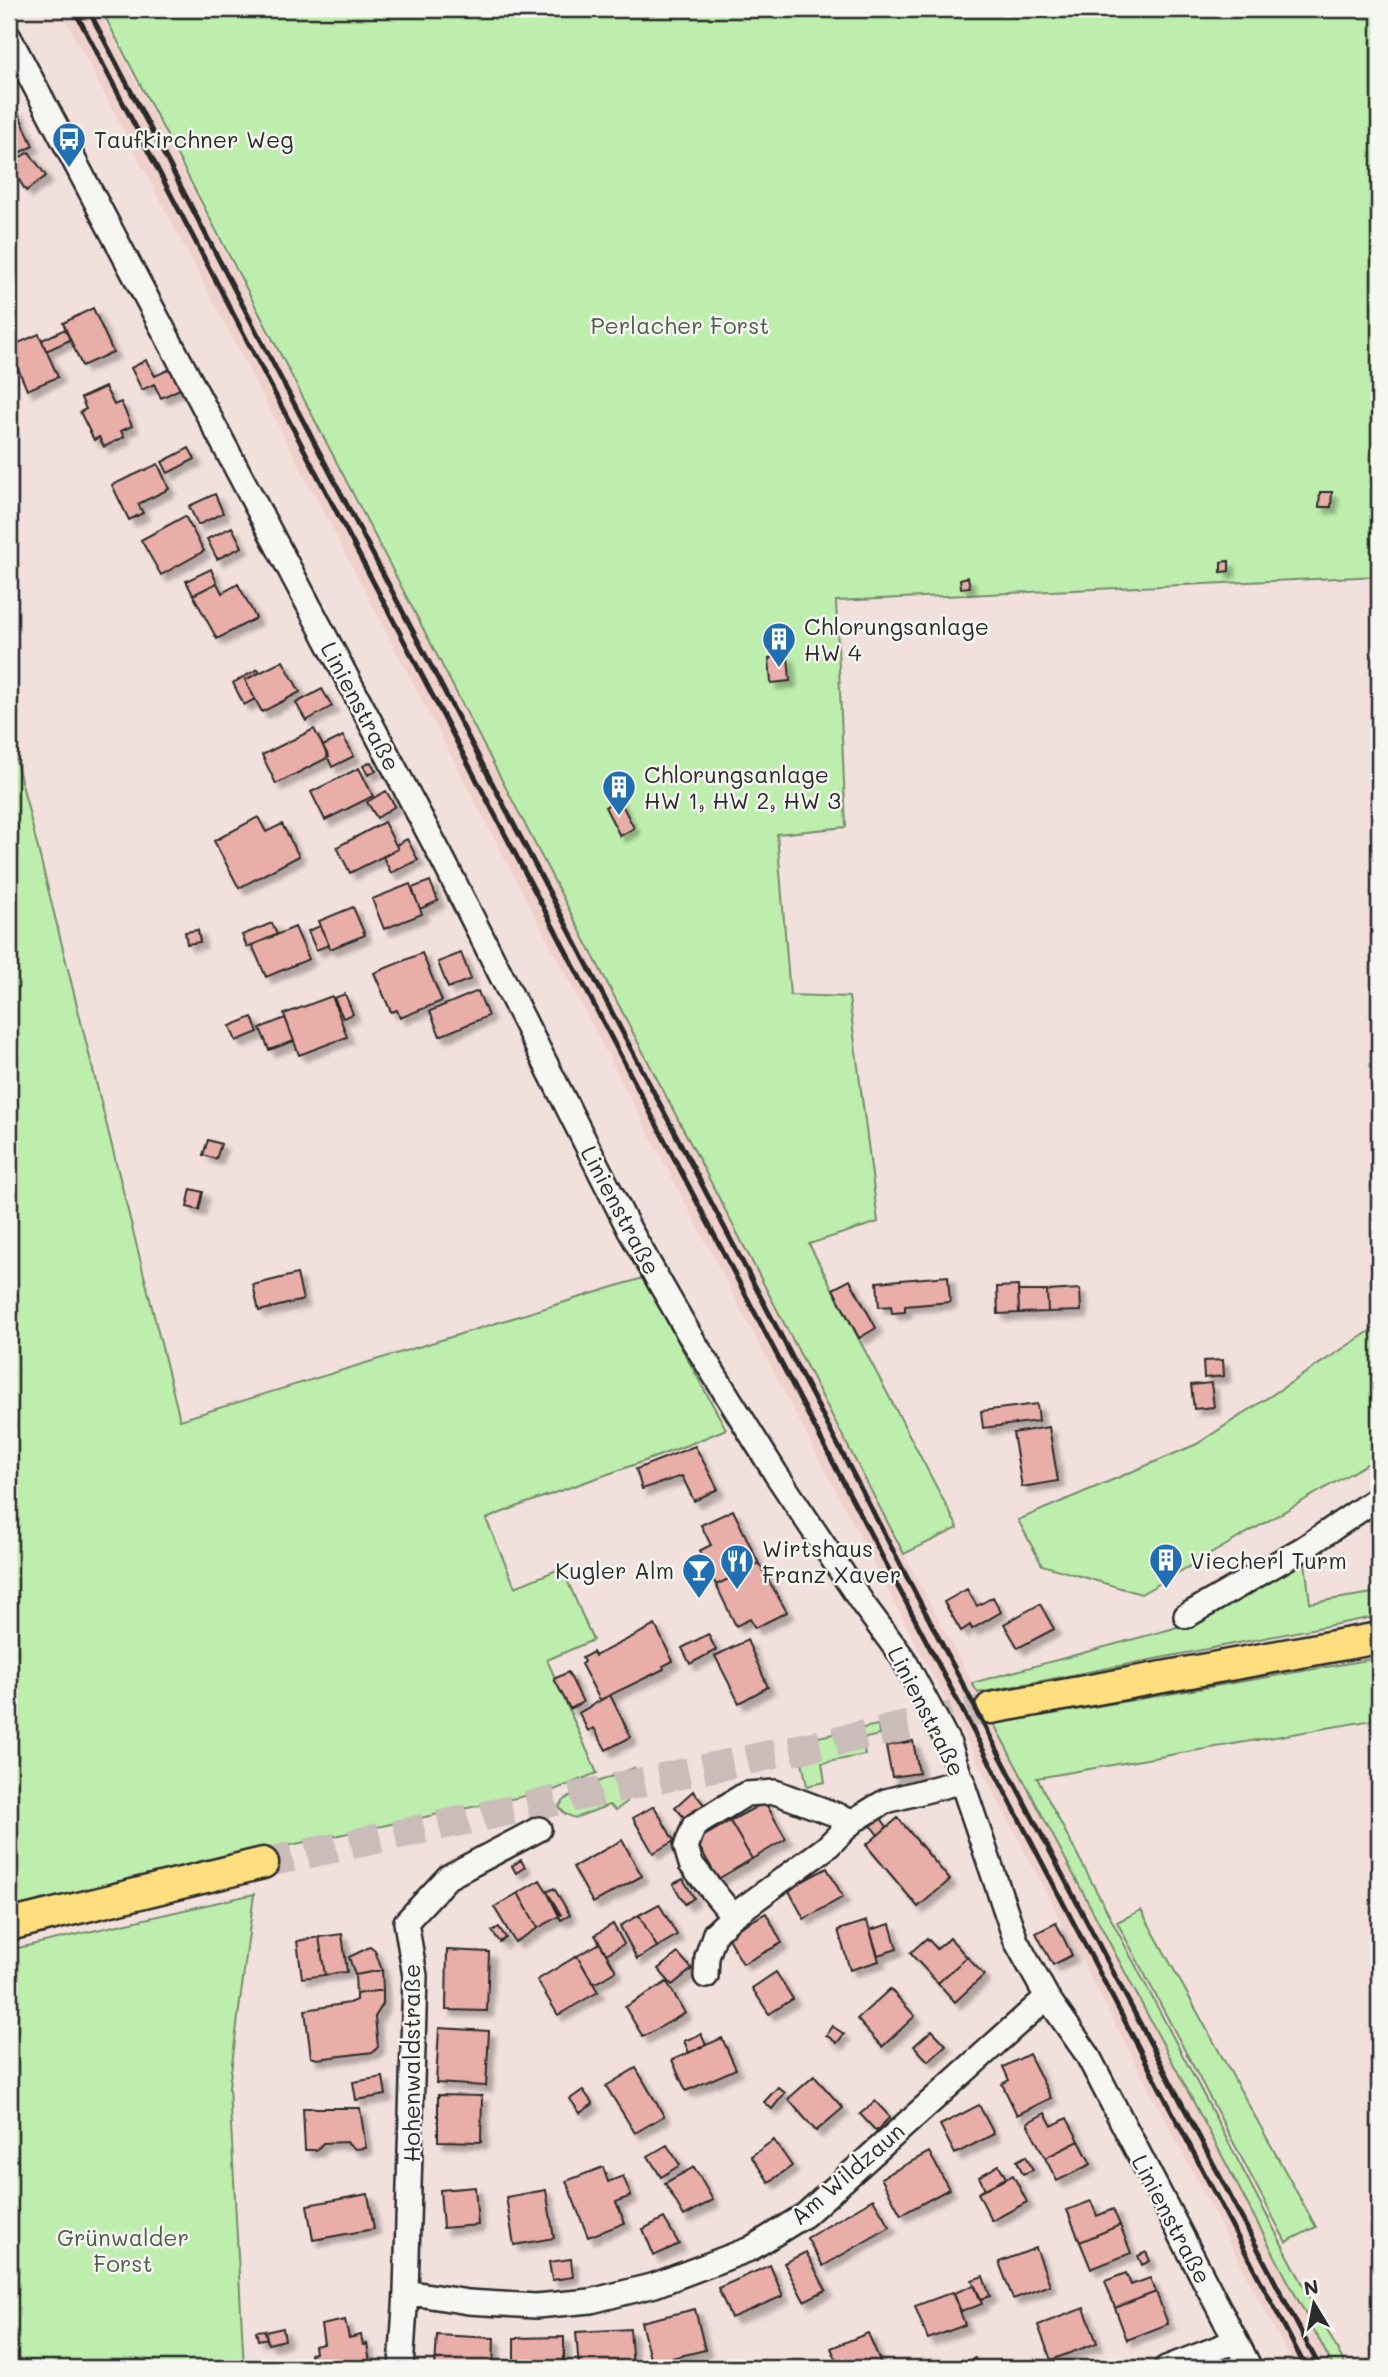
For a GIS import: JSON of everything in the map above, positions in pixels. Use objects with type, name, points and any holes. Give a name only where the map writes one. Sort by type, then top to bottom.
[{"type":"main road","points":[[991,1708],[1379,1638]]},
{"type":"main road","points":[[9,1925],[263,1863]]},
{"type":"street","name":"Linienstraße","points":[[9,37],[443,862],[629,1229],[689,1334],[776,1475],[863,1604],[904,1658],[949,1744],[1016,1941],[1047,1997],[1087,2054],[1250,2368]]},
{"type":"street","points":[[1186,1616],[1304,1548],[1379,1497]]},
{"type":"street","points":[[706,1976],[707,1957],[715,1933],[733,1916],[827,1847],[853,1821],[886,1801],[963,1781]]},
{"type":"street","points":[[733,1916],[691,1864],[686,1847],[694,1826],[723,1805],[746,1794],[775,1792],[853,1821]]},
{"type":"street","name":"Hohenwaldstraße","points":[[401,2368],[406,2292],[415,1976],[407,1922],[448,1877],[539,1829]]},
{"type":"street","name":"Am Wildzaun","points":[[406,2292],[468,2302],[536,2306],[591,2301],[655,2285],[750,2249],[805,2215],[1047,1997]]},
{"type":"street","points":[[1166,2368],[1236,2341]]},
{"type":"shaded area","points":[[60,9],[98,9],[904,1554],[1334,2368],[1295,2368]]},
{"type":"green space","name":"Perlacher Forst","points":[[101,9],[1379,9],[1379,576],[836,601],[846,827],[777,834],[790,995],[849,997],[878,1222],[809,1244],[958,1528],[904,1554]]},
{"type":"green space","points":[[9,732],[180,1420],[643,1278],[726,1429],[486,1519],[515,1587],[562,1568],[593,1640],[547,1660],[597,1773],[554,1790],[262,1851],[9,1908]]},
{"type":"green space","points":[[1379,1325],[1379,1457],[1141,1594],[1042,1565],[1018,1520],[1197,1444]]},
{"type":"green space","points":[[1304,1554],[1310,1603],[1379,1592],[1379,1616],[978,1693],[972,1683],[1171,1629],[1214,1613]]},
{"type":"green space","points":[[1379,1658],[1379,1719],[1037,1778],[1347,2368],[1334,2368],[994,1724]]},
{"type":"green space","points":[[878,1725],[879,1735],[862,1739],[865,1755],[822,1763],[825,1782],[807,1786],[798,1741]]},
{"type":"green space","points":[[634,1768],[627,1802],[616,1810],[609,1805],[575,1818],[565,1814],[559,1807],[572,1794]]},
{"type":"green space","name":"Grünwalder Forst","points":[[254,1894],[229,2087],[244,2368],[9,2368],[9,1950]]},
{"type":"green space","points":[[1141,1910],[1316,2227],[1286,2242],[1117,1922]]},
{"type":"building","points":[[17,110],[33,146],[9,158],[9,114]]},
{"type":"building","points":[[29,152],[46,176],[26,191],[9,164]]},
{"type":"building","points":[[93,308],[113,352],[82,366],[63,323]]},
{"type":"building","points":[[65,329],[70,340],[46,351],[42,340]]},
{"type":"building","points":[[39,334],[58,377],[27,390],[9,347]]},
{"type":"building","points":[[146,360],[155,376],[170,369],[180,389],[161,398],[154,384],[142,390],[131,368]]},
{"type":"building","points":[[105,387],[114,405],[121,402],[132,426],[121,431],[124,437],[104,447],[99,437],[94,440],[80,412],[86,409],[81,398]]},
{"type":"building","points":[[189,448],[195,459],[168,473],[162,462]]},
{"type":"building","points":[[158,464],[169,489],[138,504],[143,513],[129,520],[112,485]]},
{"type":"building","points":[[1320,492],[1332,492],[1331,507],[1319,507]]},
{"type":"building","points":[[215,494],[223,513],[198,525],[189,506]]},
{"type":"building","points":[[185,516],[204,551],[161,575],[141,540]]},
{"type":"building","points":[[232,527],[242,547],[217,559],[207,539]]},
{"type":"building","points":[[1229,561],[1229,571],[1221,572],[1221,562]]},
{"type":"building","points":[[211,569],[217,583],[193,595],[186,581]]},
{"type":"building","points":[[968,577],[970,587],[961,588],[960,579]]},
{"type":"building","points":[[217,583],[222,593],[238,584],[256,618],[217,639],[193,595]]},
{"type":"building","name":"Chlorungsanlage HW 4","points":[[788,656],[790,681],[771,683],[769,658]]},
{"type":"building","points":[[283,661],[300,692],[262,712],[245,680]]},
{"type":"building","points":[[258,669],[260,672],[245,680],[255,699],[244,705],[233,683]]},
{"type":"building","points":[[322,689],[332,706],[306,721],[296,703]]},
{"type":"building","points":[[314,729],[329,757],[276,784],[262,755]]},
{"type":"building","points":[[343,736],[354,756],[332,767],[323,746]]},
{"type":"building","points":[[371,762],[376,771],[368,775],[363,766]]},
{"type":"building","points":[[359,768],[373,796],[325,820],[311,792]]},
{"type":"building","points":[[386,791],[395,806],[377,818],[367,802]]},
{"type":"building","name":"Chlorungsanlage HW 1, HW 2, HW 3","points":[[619,799],[634,828],[620,836],[605,807]]},
{"type":"building","points":[[258,817],[266,832],[282,824],[299,856],[239,888],[214,841]]},
{"type":"building","points":[[384,822],[398,849],[350,873],[337,847]]},
{"type":"building","points":[[407,839],[418,860],[391,873],[383,857],[398,849],[396,845]]},
{"type":"building","points":[[430,881],[438,901],[420,909],[412,888]]},
{"type":"building","points":[[410,884],[422,914],[384,929],[372,899]]},
{"type":"building","points":[[353,907],[365,935],[330,949],[319,921]]},
{"type":"building","points":[[272,923],[277,935],[247,947],[242,935]]},
{"type":"building","points":[[320,926],[329,945],[316,950],[308,931]]},
{"type":"building","points":[[295,927],[309,959],[266,977],[252,945]]},
{"type":"building","points":[[198,930],[200,942],[187,944],[185,932]]},
{"type":"building","points":[[422,953],[442,1001],[400,1018],[397,1010],[391,1012],[374,973]]},
{"type":"building","points":[[461,953],[471,979],[448,988],[438,962]]},
{"type":"building","points":[[478,991],[488,1016],[440,1036],[430,1011]]},
{"type":"building","points":[[345,994],[353,1014],[343,1018],[334,998]]},
{"type":"building","points":[[332,996],[347,1037],[299,1055],[284,1014]]},
{"type":"building","points":[[252,1017],[258,1032],[236,1041],[230,1026]]},
{"type":"building","points":[[285,1018],[294,1041],[269,1050],[260,1028]]},
{"type":"building","points":[[208,1140],[221,1144],[216,1159],[203,1155]]},
{"type":"building","points":[[191,1189],[203,1192],[199,1210],[187,1207]]},
{"type":"building","points":[[297,1274],[303,1300],[259,1311],[253,1285]]},
{"type":"building","points":[[948,1276],[950,1302],[905,1306],[905,1312],[892,1313],[891,1306],[879,1307],[877,1282]]},
{"type":"building","points":[[850,1280],[876,1328],[859,1338],[833,1289]]},
{"type":"building","points":[[1018,1286],[1019,1313],[998,1314],[997,1287]]},
{"type":"building","points":[[1080,1289],[1081,1311],[1048,1312],[1047,1291]]},
{"type":"building","points":[[1018,1291],[1047,1291],[1048,1312],[1019,1313]]},
{"type":"building","points":[[1223,1360],[1224,1376],[1204,1378],[1203,1361]]},
{"type":"building","points":[[1211,1383],[1214,1407],[1194,1409],[1191,1385]]},
{"type":"building","points":[[1037,1404],[1039,1421],[983,1428],[981,1411]]},
{"type":"building","points":[[1049,1427],[1058,1481],[1022,1487],[1013,1433]]},
{"type":"building","points":[[695,1446],[718,1489],[694,1501],[682,1476],[642,1489],[636,1469]]},
{"type":"building","points":[[733,1510],[759,1564],[716,1585],[699,1551],[711,1545],[701,1525]]},
{"type":"building","points":[[759,1564],[787,1612],[755,1628],[750,1619],[736,1626],[716,1585]]},
{"type":"building","points":[[967,1589],[977,1606],[993,1597],[1001,1612],[972,1629],[970,1625],[961,1631],[944,1602]]},
{"type":"building","points":[[1040,1604],[1054,1629],[1018,1648],[1004,1624]]},
{"type":"building","points":[[655,1625],[673,1661],[663,1666],[664,1669],[600,1700],[581,1664],[584,1662],[582,1658],[593,1652],[595,1656]]},
{"type":"building","points":[[708,1634],[716,1650],[690,1664],[682,1648]]},
{"type":"building","points":[[747,1640],[768,1687],[739,1703],[715,1656]]},
{"type":"building","points":[[568,1672],[583,1702],[570,1709],[554,1679]]},
{"type":"building","points":[[610,1695],[631,1737],[606,1750],[594,1728],[588,1731],[579,1713]]},
{"type":"building","points":[[913,1741],[919,1773],[892,1777],[886,1746]]},
{"type":"building","points":[[693,1791],[707,1808],[689,1823],[675,1807]]},
{"type":"building","points":[[765,1802],[786,1839],[752,1859],[730,1821]]},
{"type":"building","points":[[654,1806],[674,1841],[653,1853],[633,1818]]},
{"type":"building","points":[[881,1818],[887,1827],[878,1835],[871,1826]]},
{"type":"building","points":[[898,1818],[950,1880],[918,1907],[866,1845]]},
{"type":"building","points":[[730,1821],[752,1859],[718,1879],[696,1841]]},
{"type":"building","points":[[622,1840],[642,1876],[593,1903],[573,1867]]},
{"type":"building","points":[[521,1860],[525,1867],[516,1873],[512,1866]]},
{"type":"building","points":[[827,1868],[843,1897],[804,1919],[788,1889]]},
{"type":"building","points":[[683,1879],[694,1898],[685,1904],[673,1884]]},
{"type":"building","points":[[540,1880],[561,1915],[538,1928],[518,1893]]},
{"type":"building","points":[[554,1888],[570,1915],[561,1920],[547,1892]]},
{"type":"building","points":[[518,1893],[538,1928],[515,1942],[494,1907]]},
{"type":"building","points":[[659,1904],[677,1935],[657,1947],[639,1915]]},
{"type":"building","points":[[766,1913],[782,1943],[743,1964],[726,1935]]},
{"type":"building","points":[[639,1915],[657,1947],[637,1959],[620,1926]]},
{"type":"building","points":[[867,1921],[879,1961],[850,1970],[838,1930]]},
{"type":"building","points":[[1056,1923],[1072,1955],[1053,1965],[1036,1933]]},
{"type":"building","points":[[613,1924],[624,1944],[606,1954],[595,1935]]},
{"type":"building","points":[[890,1924],[897,1949],[878,1955],[870,1930]]},
{"type":"building","points":[[499,1927],[506,1938],[500,1942],[492,1931]]},
{"type":"building","points":[[342,1934],[347,1972],[325,1975],[319,1937]]},
{"type":"building","points":[[319,1937],[325,1975],[302,1978],[297,1941]]},
{"type":"building","points":[[927,1938],[937,1949],[950,1938],[967,1957],[938,1983],[910,1953]]},
{"type":"building","points":[[600,1943],[616,1971],[594,1984],[577,1956]]},
{"type":"building","points":[[370,1947],[375,1951],[382,1970],[355,1975],[349,1957]]},
{"type":"building","points":[[447,1950],[489,1952],[487,2011],[446,2010]]},
{"type":"building","points":[[678,1953],[692,1969],[672,1985],[658,1969]]},
{"type":"building","points":[[577,1956],[598,1992],[558,2015],[537,1980]]},
{"type":"building","points":[[967,1957],[984,1975],[955,2002],[938,1983]]},
{"type":"building","points":[[382,1970],[383,1990],[356,1994],[355,1975]]},
{"type":"building","points":[[776,1972],[793,1999],[769,2014],[752,1988]]},
{"type":"building","points":[[667,1982],[685,2013],[643,2037],[625,2007]]},
{"type":"building","points":[[890,1989],[915,2016],[882,2047],[857,2019]]},
{"type":"building","points":[[383,1990],[383,2004],[375,2017],[378,2047],[373,2052],[317,2059],[311,2057],[305,2010],[349,2003],[356,2000],[356,1994]]},
{"type":"building","points":[[832,2026],[844,2034],[837,2043],[826,2035]]},
{"type":"building","points":[[439,2028],[489,2031],[486,2086],[436,2083]]},
{"type":"building","points":[[932,2030],[946,2045],[928,2061],[914,2046]]},
{"type":"building","points":[[701,2034],[706,2045],[689,2053],[684,2041]]},
{"type":"building","points":[[722,2038],[736,2069],[686,2091],[672,2060]]},
{"type":"building","points":[[1029,2054],[1051,2098],[1017,2115],[1002,2084],[1009,2080],[1003,2067]]},
{"type":"building","points":[[636,2068],[664,2116],[635,2133],[606,2086]]},
{"type":"building","points":[[814,2076],[843,2108],[816,2131],[788,2099]]},
{"type":"building","points":[[383,2077],[386,2095],[356,2100],[353,2082]]},
{"type":"building","points":[[778,2087],[785,2093],[772,2109],[764,2102]]},
{"type":"building","points":[[583,2090],[593,2104],[580,2113],[570,2099]]},
{"type":"building","points":[[438,2095],[482,2096],[481,2142],[438,2141]]},
{"type":"building","points":[[875,2101],[890,2117],[876,2131],[860,2114]]},
{"type":"building","points":[[979,2105],[994,2134],[955,2154],[940,2125]]},
{"type":"building","points":[[303,2108],[360,2108],[366,2148],[355,2149],[347,2142],[323,2143],[317,2150],[305,2150]]},
{"type":"building","points":[[1045,2113],[1052,2126],[1067,2118],[1079,2141],[1045,2158],[1027,2123]]},
{"type":"building","points":[[774,2140],[792,2166],[769,2182],[751,2156]]},
{"type":"building","points":[[1079,2141],[1091,2164],[1057,2181],[1045,2158]]},
{"type":"building","points":[[667,2145],[680,2165],[661,2177],[648,2156]]},
{"type":"building","points":[[929,2152],[949,2189],[901,2215],[881,2178]]},
{"type":"building","points":[[1026,2156],[1033,2170],[1023,2174],[1017,2161]]},
{"type":"building","points":[[999,2165],[1006,2178],[985,2189],[979,2177]]},
{"type":"building","points":[[603,2167],[608,2182],[623,2176],[631,2196],[616,2202],[625,2223],[588,2237],[566,2181]]},
{"type":"building","points":[[694,2167],[713,2200],[684,2216],[665,2183]]},
{"type":"building","points":[[1013,2175],[1027,2202],[992,2221],[978,2193]]},
{"type":"building","points":[[475,2187],[478,2225],[443,2228],[440,2190]]},
{"type":"building","points":[[546,2190],[554,2238],[514,2245],[506,2197]]},
{"type":"building","points":[[368,2194],[374,2229],[313,2240],[307,2205]]},
{"type":"building","points":[[873,2199],[890,2227],[823,2266],[807,2238]]},
{"type":"building","points":[[1091,2201],[1097,2216],[1113,2209],[1120,2225],[1080,2242],[1067,2210]]},
{"type":"building","points":[[664,2218],[679,2244],[654,2256],[643,2229]]},
{"type":"building","points":[[1120,2225],[1131,2253],[1091,2269],[1080,2242]]},
{"type":"building","points":[[1036,2248],[1050,2285],[1013,2299],[999,2262]]},
{"type":"building","points":[[806,2252],[826,2290],[804,2301],[784,2263]]},
{"type":"building","points":[[1146,2252],[1150,2261],[1142,2265],[1138,2256]]},
{"type":"building","points":[[571,2259],[573,2277],[552,2280],[549,2262]]},
{"type":"building","points":[[770,2265],[783,2296],[731,2318],[718,2288]]},
{"type":"building","points":[[1126,2273],[1131,2285],[1150,2278],[1156,2292],[1115,2308],[1105,2281]]},
{"type":"building","points":[[983,2276],[990,2296],[981,2299],[972,2280]]},
{"type":"building","points":[[974,2285],[982,2304],[961,2312],[954,2293]]},
{"type":"building","points":[[953,2292],[965,2325],[928,2339],[915,2306]]},
{"type":"building","points":[[1156,2292],[1168,2324],[1127,2340],[1115,2308]]},
{"type":"building","points":[[1084,2308],[1097,2343],[1051,2360],[1038,2325]]},
{"type":"building","points":[[695,2309],[705,2350],[651,2363],[641,2322]]},
{"type":"building","points":[[345,2320],[349,2338],[361,2335],[363,2345],[367,2344],[370,2362],[366,2363],[367,2368],[313,2368],[310,2354],[315,2353],[314,2346],[324,2344],[321,2325]]},
{"type":"building","points":[[283,2328],[285,2340],[268,2344],[265,2332]]},
{"type":"building","points":[[630,2329],[633,2368],[579,2368],[576,2332]]},
{"type":"building","points":[[265,2330],[267,2338],[258,2340],[256,2331]]},
{"type":"building","points":[[868,2333],[883,2368],[840,2368],[831,2348]]},
{"type":"building","points":[[437,2335],[494,2338],[493,2368],[435,2368]]},
{"type":"building","points":[[564,2337],[564,2368],[514,2368],[514,2338]]},
{"type":"building","points":[[975,2358],[979,2368],[947,2368]]},
{"type":"tunnel","points":[[263,1863],[991,1708]]},
{"type":"railway","points":[[74,9],[1306,2368]]},
{"type":"railway","points":[[88,9],[1320,2368]]},
{"type":"place","name":"Taufkirchner Weg","points":[[69,169]]},
{"type":"place","name":"Chlorungsanlage HW 4","points":[[779,669]]},
{"type":"place","name":"Chlorungsanlage HW 1, HW 2, HW 3","points":[[619,817]]},
{"type":"place","name":"Viecherl Turm","points":[[1166,1590]]},
{"type":"place","name":"Wirtshaus Franz Xaver","points":[[737,1591]]},
{"type":"place","name":"Kugler Alm","points":[[699,1600]]}]
